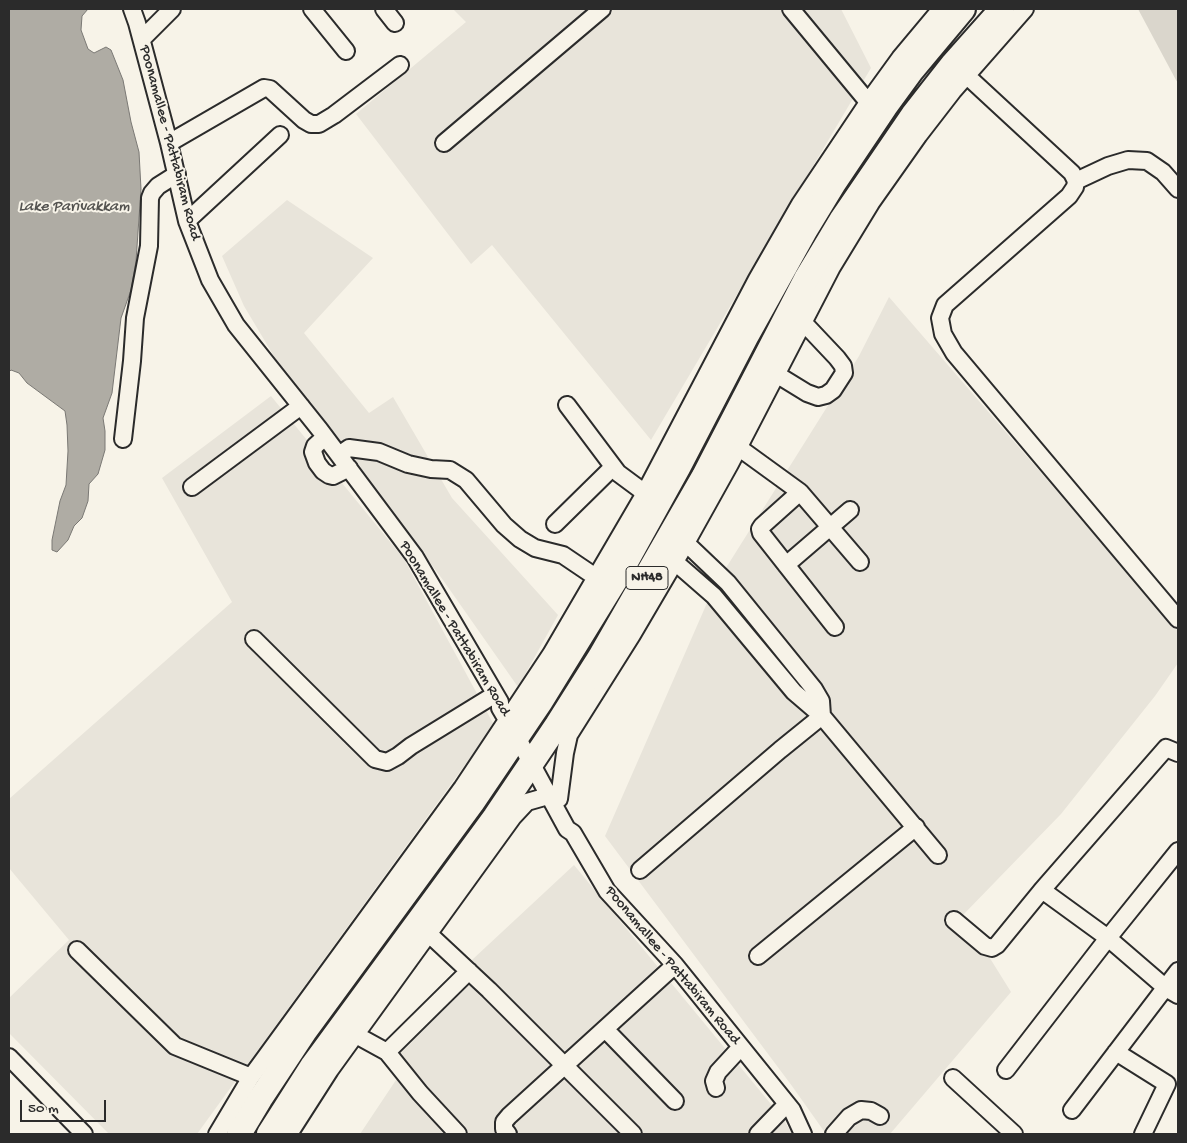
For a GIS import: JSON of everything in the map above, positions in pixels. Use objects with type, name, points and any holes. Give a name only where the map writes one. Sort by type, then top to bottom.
[{"type":"highway","name":"NH48","points":[[239,1134],[300,1038],[472,804],[514,726],[621,571],[806,228],[852,154],[885,107],[912,70],[963,9]]},
{"type":"highway","name":"NH48","points":[[269,1134],[314,1065],[516,802],[533,761],[600,657],[660,555],[828,241],[874,170],[913,115],[953,64],[1002,9]]},
{"type":"street","name":"Poonamallee - Pattabiram Road","points":[[132,9],[142,39],[169,143],[187,221],[210,280],[236,325],[339,454],[415,557],[497,698],[505,705],[533,761],[554,798],[573,825],[574,832],[607,891],[675,965],[792,1110],[803,1134]]},
{"type":"street","points":[[142,39],[172,9]]},
{"type":"street","points":[[312,9],[346,51]]},
{"type":"street","points":[[384,9],[395,23]]},
{"type":"street","points":[[444,143],[602,9]]},
{"type":"street","points":[[791,9],[868,102]]},
{"type":"street","points":[[217,1134],[250,1077],[462,788],[514,726],[552,654],[645,493],[783,233],[820,172],[868,102],[900,58],[941,9]]},
{"type":"street","points":[[289,1134],[311,1098],[513,817],[516,802],[554,798],[569,735],[686,543],[738,448],[832,267],[872,203],[920,135],[966,75],[1025,9]]},
{"type":"street","points":[[169,143],[264,88],[270,89],[304,120],[311,124],[318,124],[334,115],[400,65]]},
{"type":"street","points":[[966,75],[1072,173],[1076,181],[1075,187],[1069,196],[945,305],[940,318],[943,334],[954,353],[1178,619]]},
{"type":"street","points":[[187,221],[280,135]]},
{"type":"street","points":[[1076,181],[1128,160],[1147,161],[1164,172],[1178,189]]},
{"type":"street","points":[[123,439],[132,361],[134,318],[148,246],[150,198],[152,192],[158,186],[177,174]]},
{"type":"street","points":[[776,374],[807,393],[818,397],[826,396],[833,390],[844,373],[843,366],[837,358],[803,322]]},
{"type":"street","points":[[567,405],[613,467],[624,478],[645,493]]},
{"type":"street","points":[[192,487],[301,406]]},
{"type":"street","points":[[325,437],[315,446],[313,452],[317,464],[323,471],[333,476],[349,468]]},
{"type":"street","points":[[339,454],[349,448],[379,452],[408,464],[431,469],[450,470],[466,480],[504,525],[520,539],[535,548],[563,555],[597,578]]},
{"type":"street","points":[[738,448],[800,492],[860,562]]},
{"type":"street","points":[[555,524],[613,467]]},
{"type":"street","points":[[800,492],[760,529],[764,537],[835,628]]},
{"type":"street","points":[[786,565],[850,510]]},
{"type":"street","points":[[686,543],[728,584],[814,688],[821,701],[822,716]]},
{"type":"street","points":[[675,562],[714,596],[794,692],[822,716],[938,854]]},
{"type":"street","points":[[254,639],[375,759],[387,762],[411,746],[497,698]]},
{"type":"street","points":[[640,870],[822,716]]},
{"type":"street","points":[[954,920],[985,946],[992,948],[997,945],[1042,890],[1166,748],[1178,753]]},
{"type":"street","points":[[758,956],[916,828]]},
{"type":"street","points":[[1006,1070],[1178,851]]},
{"type":"street","points":[[1042,890],[1108,938],[1172,991]]},
{"type":"street","points":[[429,934],[633,1134]]},
{"type":"street","points":[[77,950],[175,1046],[250,1077]]},
{"type":"street","points":[[508,1134],[504,1129],[504,1122],[509,1116],[675,965]]},
{"type":"street","points":[[1072,1110],[1116,1052],[1172,991],[1178,971]]},
{"type":"street","points":[[387,1052],[469,972]]},
{"type":"street","points":[[606,1029],[675,1101]]},
{"type":"street","points":[[356,1035],[387,1052],[420,1093],[458,1134]]},
{"type":"street","points":[[716,1088],[714,1081],[718,1072],[741,1047]]},
{"type":"street","points":[[1116,1052],[1167,1084],[1143,1134]]},
{"type":"street","points":[[9,1057],[84,1134]]},
{"type":"street","points":[[954,1078],[1014,1134]]},
{"type":"street","points":[[758,1134],[787,1104]]},
{"type":"street","points":[[834,1134],[849,1118],[861,1110],[871,1111],[880,1116]]},
{"type":"shaded area","points":[[453,9],[841,9],[871,68],[651,440],[492,245],[471,264],[356,114],[466,22]]},
{"type":"shaded area","points":[[1138,9],[1178,9],[1178,83],[1176,80]]},
{"type":"shaded area","points":[[287,200],[373,258],[304,333],[369,413],[393,397],[452,498],[558,615],[518,687],[443,580],[275,358],[244,306],[222,256]]},
{"type":"shaded area","points":[[889,297],[1178,631],[1178,663],[1155,696],[1061,814],[963,915],[1011,992],[890,1134],[826,1134],[605,836],[714,587],[859,356]]},
{"type":"shaded area","points":[[271,396],[404,559],[494,725],[197,1134],[109,1134],[9,1033],[9,998],[69,940],[9,868],[9,799],[232,602],[162,478]]},
{"type":"shaded area","points":[[574,865],[784,1120],[792,1134],[360,1134],[404,1068],[394,1048],[473,959]]},
{"type":"water","name":"Lake Parivakkam","points":[[9,9],[88,9],[82,16],[81,30],[88,49],[94,53],[106,47],[111,50],[123,80],[139,152],[141,189],[136,261],[131,290],[121,318],[112,393],[103,418],[105,450],[98,474],[89,484],[88,501],[82,518],[74,526],[68,540],[57,552],[52,550],[52,540],[60,501],[66,485],[68,451],[65,411],[27,383],[19,373],[11,370],[9,372]]}]
